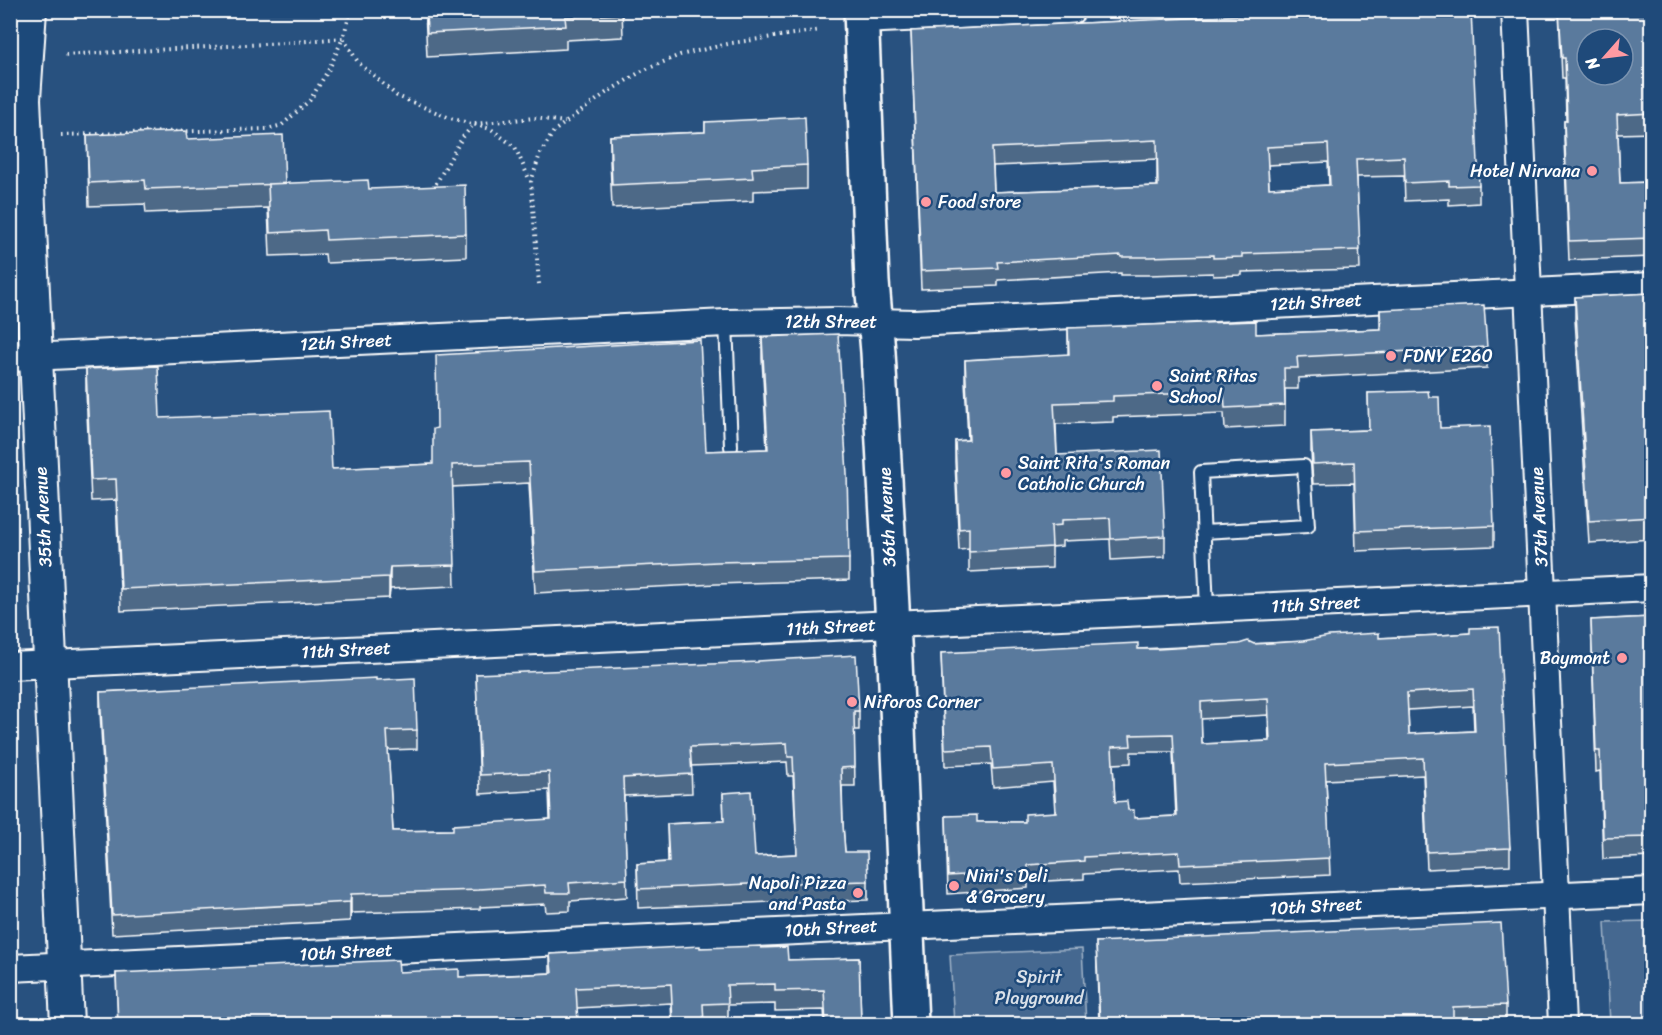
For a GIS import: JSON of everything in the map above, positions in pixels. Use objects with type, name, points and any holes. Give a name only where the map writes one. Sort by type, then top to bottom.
[{"type":"main road","name":"36th Avenue","points":[[862,15],[872,282],[893,624],[911,1024]]},
{"type":"street","name":"35th Avenue","points":[[30,10],[24,99],[23,357],[50,664],[66,1024]]},
{"type":"street","points":[[862,15],[1072,10]]},
{"type":"street","name":"37th Avenue","points":[[1515,10],[1562,1024]]},
{"type":"street","name":"12th Street","points":[[23,357],[726,323],[876,321],[914,323],[1652,286]]},
{"type":"street","name":"11th Street","points":[[10,666],[1652,588]]},
{"type":"street","name":"10th Street","points":[[10,968],[1652,891]]},
{"type":"lane","points":[[726,323],[731,447]]},
{"type":"lane","points":[[1203,532],[1308,526],[1304,466],[1200,472],[1203,532],[1207,609]]},
{"type":"path","points":[[60,135],[267,129],[282,125],[310,100],[343,38],[351,10]]},
{"type":"path","points":[[531,182],[540,154],[554,131],[606,93],[642,71],[680,55],[732,43],[821,30]]},
{"type":"path","points":[[62,55],[343,38]]},
{"type":"path","points":[[343,38],[358,62],[397,96],[450,118],[491,129],[515,147],[531,182],[538,284]]},
{"type":"path","points":[[432,190],[462,138],[474,124],[534,118],[566,123]]},
{"type":"green space","points":[[1651,921],[1651,1024],[1610,1024],[1605,922]]},
{"type":"green space","name":"Spirit Playground","points":[[1082,949],[1086,1024],[954,1024],[950,955]]},
{"type":"building","points":[[426,10],[622,10],[623,14],[565,17],[566,26],[427,33]]},
{"type":"building","points":[[1357,10],[1471,10],[1479,185],[1449,186],[1449,181],[1405,183],[1404,157],[1356,159],[1360,250],[1242,254],[1242,257],[1213,258],[1213,255],[1121,257],[1121,255],[997,262],[998,268],[921,271],[911,31]],"holes":[[[1157,140],[1158,186],[994,192],[992,148]],[[1328,144],[1330,185],[1269,188],[1267,147]]]},
{"type":"building","points":[[1559,10],[1652,10],[1652,113],[1617,115],[1620,183],[1652,182],[1652,238],[1569,241],[1564,121],[1567,121],[1565,58],[1562,58]]},
{"type":"building","points":[[805,117],[807,165],[752,168],[753,178],[612,185],[610,136],[705,132],[705,122]]},
{"type":"building","points":[[186,131],[187,139],[283,135],[285,184],[146,189],[145,180],[89,183],[87,135]]},
{"type":"building","points":[[368,180],[369,189],[465,185],[466,234],[326,240],[325,230],[270,233],[268,184]]},
{"type":"building","points":[[1652,293],[1652,517],[1589,521],[1575,297]]},
{"type":"building","points":[[1484,305],[1487,347],[1297,357],[1298,368],[1284,368],[1285,405],[1225,408],[1224,392],[1113,396],[1113,401],[1054,403],[1057,455],[1161,450],[1165,536],[1111,539],[1110,518],[1062,520],[1062,525],[1051,526],[1052,547],[969,552],[969,528],[959,529],[955,441],[969,440],[965,360],[1069,354],[1068,328],[1256,321],[1256,334],[1381,329],[1380,310]]},
{"type":"building","points":[[838,334],[847,473],[849,559],[717,562],[535,571],[529,462],[452,465],[455,565],[390,567],[389,577],[121,589],[116,479],[91,480],[86,369],[158,366],[160,418],[329,411],[332,469],[433,464],[433,429],[437,428],[436,355],[700,340],[706,451],[768,449],[762,337]]},
{"type":"building","points":[[1428,391],[1429,397],[1439,397],[1440,428],[1490,426],[1494,526],[1356,531],[1354,462],[1313,464],[1311,432],[1369,430],[1368,393]]},
{"type":"building","points":[[1652,617],[1652,837],[1603,838],[1600,751],[1596,751],[1591,620]]},
{"type":"building","points":[[1499,627],[1510,848],[1427,852],[1423,758],[1325,763],[1330,858],[1180,865],[1179,852],[1084,857],[1084,861],[1028,865],[1028,871],[948,876],[946,816],[977,815],[977,822],[1025,822],[1025,814],[1056,812],[1053,765],[993,769],[991,747],[945,749],[941,653],[1138,643],[1138,649],[1158,649],[1239,644],[1248,641],[1254,644],[1303,641],[1329,636],[1379,633],[1379,638],[1441,635],[1470,633],[1470,628]],"holes":[[[1473,689],[1475,731],[1409,734],[1407,693]],[[1268,698],[1270,741],[1202,744],[1201,702]],[[1173,734],[1177,816],[1134,818],[1134,810],[1128,810],[1127,801],[1115,802],[1112,747],[1131,746],[1130,735]]]},
{"type":"building","points":[[856,655],[859,711],[854,711],[855,767],[841,768],[843,825],[845,852],[867,852],[868,881],[638,889],[637,864],[669,862],[667,824],[724,821],[723,793],[751,791],[755,856],[797,854],[793,757],[788,757],[787,743],[690,747],[692,774],[623,778],[627,879],[569,883],[570,893],[546,893],[545,885],[480,890],[351,894],[350,902],[112,915],[100,692],[415,678],[417,730],[387,731],[393,831],[453,830],[453,825],[551,819],[549,772],[480,775],[476,674],[758,662]]},
{"type":"building","points":[[10,832],[13,917],[10,917]]},
{"type":"building","points":[[1501,923],[1506,1005],[1453,1007],[1453,1024],[1250,1024],[1250,1016],[1100,1024],[1096,942]]},
{"type":"building","points":[[700,946],[700,948],[787,947],[788,960],[859,958],[861,1024],[826,1024],[824,990],[775,991],[775,984],[727,985],[728,1003],[703,1004],[704,1024],[673,1024],[671,984],[576,988],[578,1024],[461,1024],[461,1022],[118,1024],[116,973],[398,960],[399,972],[459,969],[459,977],[513,975],[552,973],[550,954]]},
{"type":"place","name":"Hotel Nirvana","points":[[1592,171]]},
{"type":"place","name":"Food store","points":[[926,202]]},
{"type":"place","name":"FDNY E260","points":[[1391,356]]},
{"type":"place","name":"Saint Ritas School","points":[[1157,386]]},
{"type":"place","name":"Saint Rita's Roman Catholic Church","points":[[1006,473]]},
{"type":"place","name":"Baymont","points":[[1622,658]]},
{"type":"place","name":"Niforos Corner","points":[[852,702]]},
{"type":"place","name":"Nini's Deli & Grocery","points":[[954,886]]},
{"type":"place","name":"Napoli Pizza and Pasta","points":[[858,893]]}]
